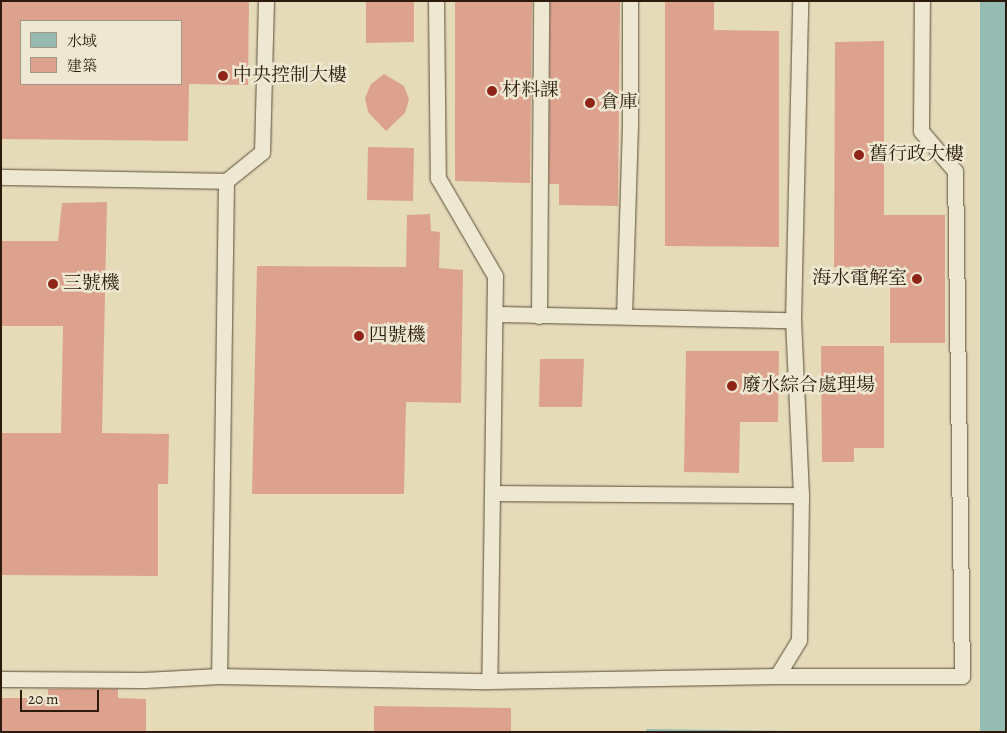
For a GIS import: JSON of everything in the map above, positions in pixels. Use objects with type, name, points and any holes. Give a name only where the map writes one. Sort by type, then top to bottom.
[{"type":"lane","points":[[1,177],[226,181],[262,152],[266,1]]},
{"type":"lane","points":[[436,1],[438,178],[495,276],[493,493],[488,681]]},
{"type":"lane","points":[[539,316],[541,1]]},
{"type":"lane","points":[[624,316],[630,122],[630,1]]},
{"type":"lane","points":[[777,676],[799,640],[801,495],[793,320],[800,1]]},
{"type":"lane","points":[[1,679],[144,680],[219,676],[488,681],[777,676],[962,676],[955,171],[921,131],[922,1]]},
{"type":"lane","points":[[219,676],[226,181]]},
{"type":"lane","points":[[495,314],[793,320]]},
{"type":"lane","points":[[493,493],[801,495]]},
{"type":"water","points":[[980,1],[1006,1],[1006,732],[980,732]]},
{"type":"water","points":[[647,729],[880,732],[646,732]]},
{"type":"building","name":"中央控制大樓","points":[[1,1],[249,1],[248,85],[189,84],[188,141],[1,139]]},
{"type":"building","points":[[366,1],[414,1],[414,42],[366,43]]},
{"type":"building","name":"材料課","points":[[455,1],[532,1],[530,183],[455,181]]},
{"type":"building","name":"倉庫","points":[[550,1],[620,1],[618,206],[559,205],[559,184],[549,184]]},
{"type":"building","points":[[665,1],[714,1],[714,30],[779,31],[779,247],[665,246]]},
{"type":"building","name":"舊行政大樓","points":[[884,41],[884,215],[945,215],[945,343],[890,343],[890,268],[834,267],[835,42]]},
{"type":"building","points":[[384,74],[404,86],[409,99],[405,113],[386,131],[368,112],[365,98],[371,84]]},
{"type":"building","points":[[368,147],[414,148],[413,201],[367,200]]},
{"type":"building","points":[[107,202],[102,433],[169,434],[168,484],[158,484],[158,576],[1,575],[1,433],[61,433],[63,326],[1,326],[1,241],[58,241],[62,203]]},
{"type":"building","name":"四號機","points":[[430,214],[431,231],[440,232],[439,268],[463,270],[461,403],[406,402],[404,494],[252,494],[257,266],[406,267],[407,215]]},
{"type":"building","name":"海水電解室","points":[[821,346],[884,346],[884,448],[854,448],[854,462],[822,462]]},
{"type":"building","name":"廢水綜合處理場","points":[[686,351],[779,351],[778,422],[740,422],[739,473],[684,472]]},
{"type":"building","points":[[540,359],[584,359],[582,407],[539,407]]},
{"type":"building","points":[[48,689],[118,689],[118,698],[146,699],[146,732],[1,732],[1,698],[48,698]]},
{"type":"building","points":[[374,706],[511,708],[511,732],[374,732]]},
{"type":"place","name":"中央控制大樓","points":[[223,76]]},
{"type":"place","name":"材料課","points":[[492,91]]},
{"type":"place","name":"倉庫","points":[[590,103]]},
{"type":"place","name":"舊行政大樓","points":[[859,155]]},
{"type":"place","name":"海水電解室","points":[[917,279]]},
{"type":"place","name":"三號機","points":[[53,284]]},
{"type":"place","name":"四號機","points":[[359,336]]},
{"type":"place","name":"廢水綜合處理場","points":[[732,386]]}]
